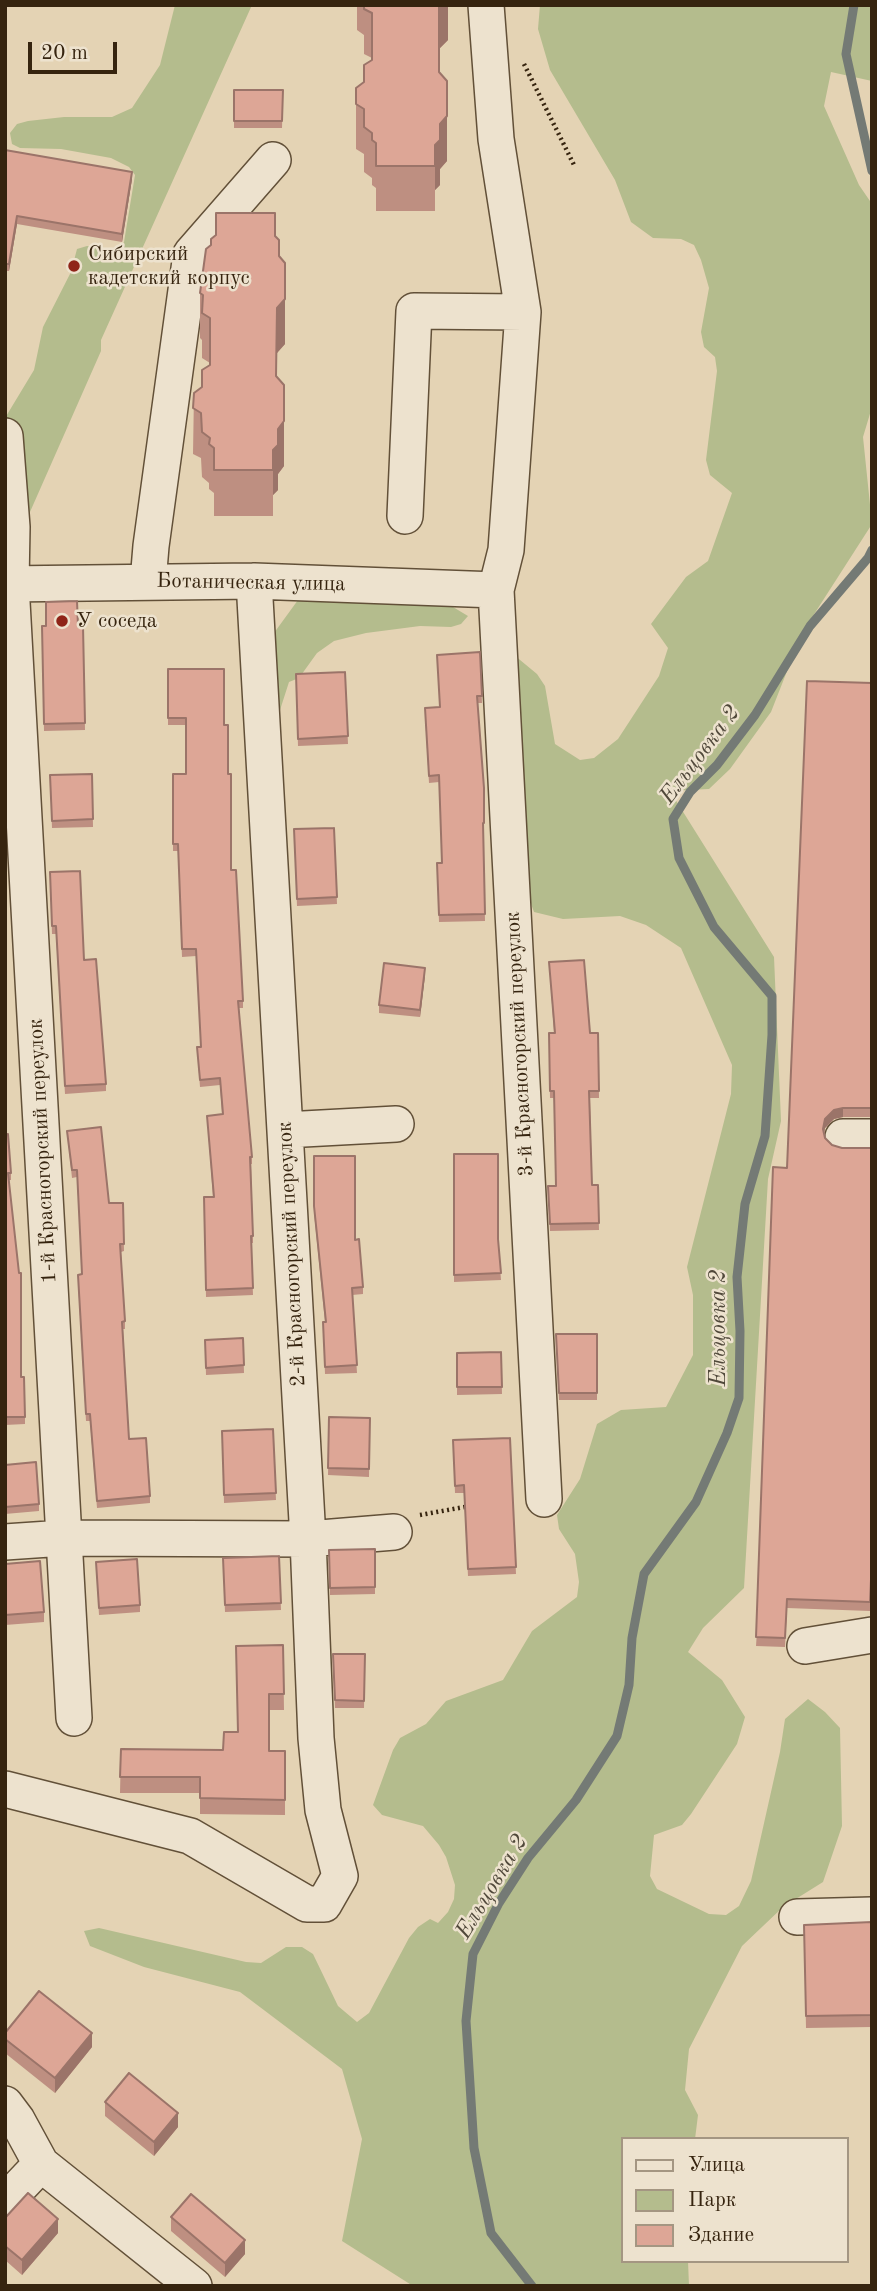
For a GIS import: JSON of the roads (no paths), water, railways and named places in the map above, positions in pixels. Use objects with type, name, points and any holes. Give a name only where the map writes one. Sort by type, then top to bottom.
[{"type":"street","name":"3-й Красногорский переулок","points":[[486,5],[496,139],[523,312],[506,550],[496,590],[544,1499]]},
{"type":"street","points":[[148,582],[191,254],[273,160]]},
{"type":"street","points":[[405,516],[414,311],[523,312]]},
{"type":"street","name":"1-й Красногорский переулок","points":[[5,436],[12,527],[8,584],[74,1718]]},
{"type":"street","name":"Ботаническая улица","points":[[8,584],[254,581],[496,590]]},
{"type":"street","name":"2-й Красногорский переулок","points":[[5,1789],[190,1836],[307,1904],[324,1904],[340,1876],[323,1810],[316,1738],[308,1539],[254,581]]},
{"type":"street","points":[[285,1130],[396,1124]]},
{"type":"street","points":[[5,1542],[64,1538],[308,1539],[394,1532]]},
{"type":"street","points":[[805,1646],[872,1634]]},
{"type":"street","points":[[797,1917],[872,1915]]},
{"type":"street","points":[[5,2104],[41,2164],[194,2286]]},
{"type":"street","points":[[5,2202],[41,2164]]},
{"type":"waterway","name":"Ельцовка 2","points":[[854,5],[846,54],[872,171]]},
{"type":"waterway","name":"Ельцовка 2","points":[[532,2286],[491,2233],[474,2148],[466,2021],[473,1954],[499,1903],[528,1858],[576,1800],[617,1736],[629,1685],[632,1638],[644,1574],[696,1502],[727,1433],[739,1398],[740,1331],[737,1277],[745,1204],[765,1136],[772,996],[714,927],[679,858],[673,819],[690,792],[717,765],[755,715],[810,626],[872,550]]},
{"type":"place","name":"Сибирский кадетский корпус","points":[[74,266]]},
{"type":"place","name":"У соседа","points":[[62,621]]}]
